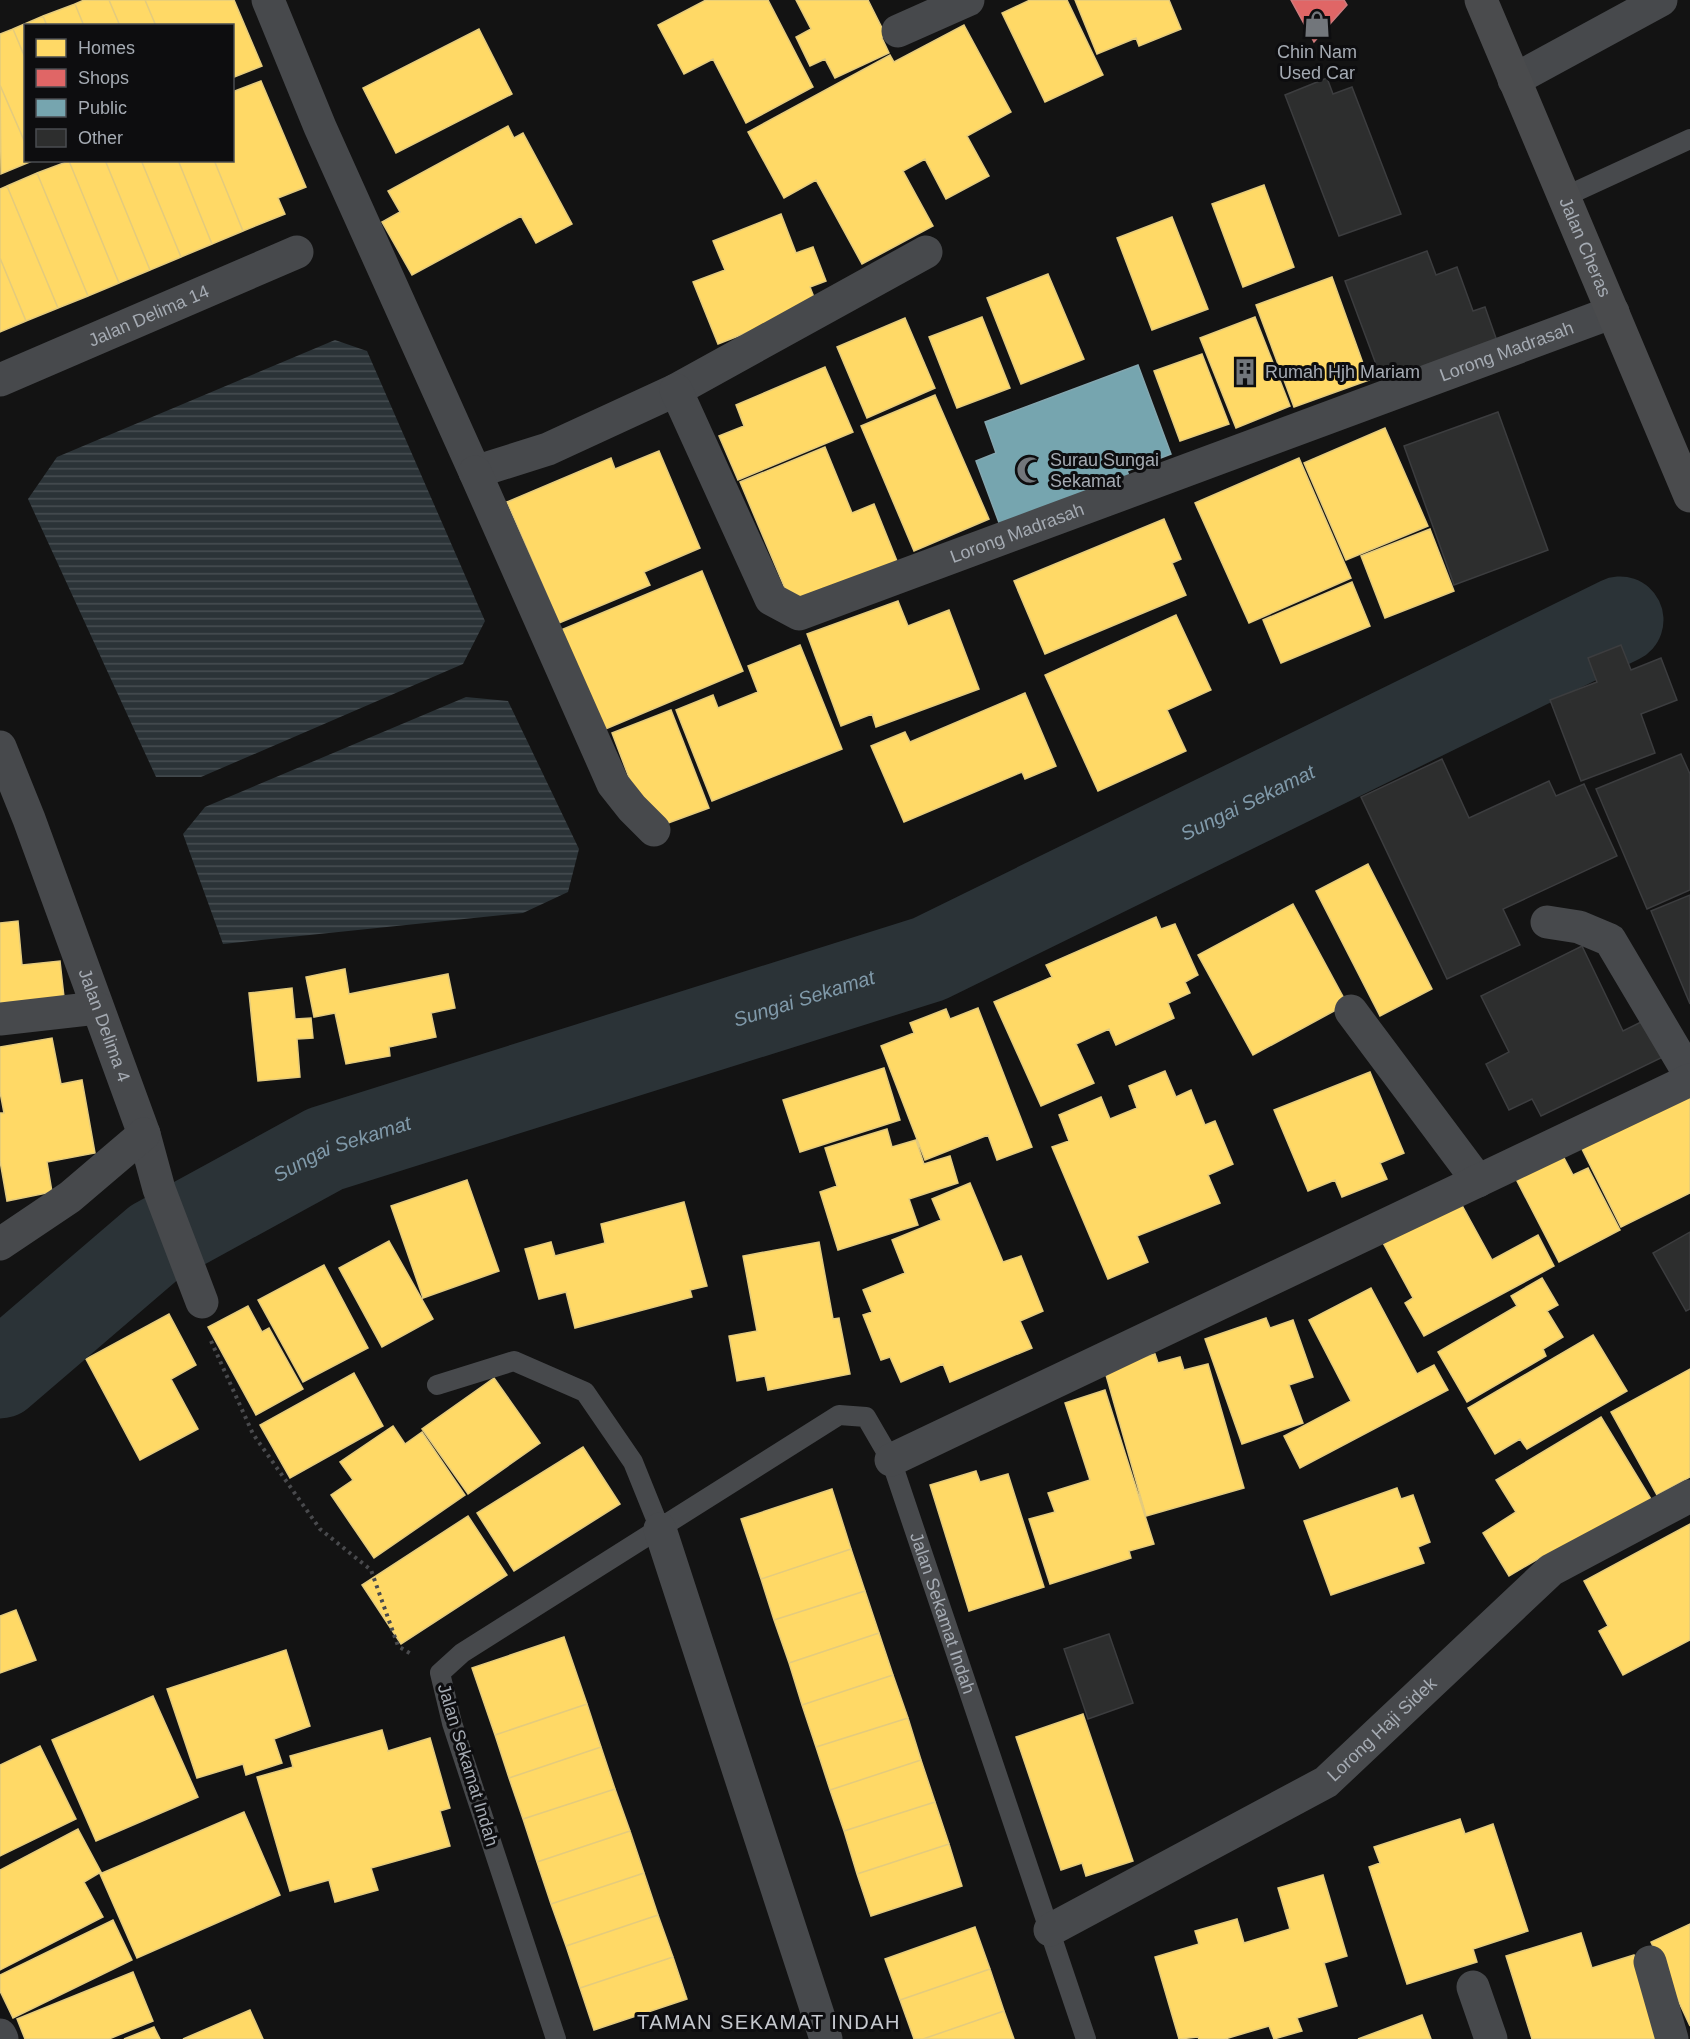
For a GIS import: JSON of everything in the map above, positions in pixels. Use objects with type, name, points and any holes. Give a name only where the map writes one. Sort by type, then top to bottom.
[{"type":"main road","name":"Jalan Cheras","points":[[1481,0],[1613,312],[1684,462],[1690,496]]},
{"type":"street","points":[[268,0],[320,127],[613,784],[654,830]]},
{"type":"street","points":[[898,31],[968,0]]},
{"type":"street","points":[[1514,80],[1661,0]]},
{"type":"street","name":"Jalan Delima 14","points":[[0,380],[297,252]]},
{"type":"street","points":[[475,472],[548,449],[676,390],[926,252]]},
{"type":"street","name":"Lorong Madrasah","points":[[676,390],[771,599],[799,614],[1613,312]]},
{"type":"street","name":"Jalan Delima 4","points":[[0,747],[15,821],[98,1008],[144,1134],[159,1189],[202,1302]]},
{"type":"street","points":[[1547,922],[1579,927],[1610,939],[1690,1075]]},
{"type":"street","points":[[0,1019],[98,1008]]},
{"type":"street","points":[[1351,1011],[1478,1182]]},
{"type":"street","points":[[891,1460],[1690,1080]]},
{"type":"street","points":[[0,1244],[70,1197],[144,1134]]},
{"type":"street","name":"Lorong Haji Sidek","points":[[1050,1930],[1326,1782],[1551,1570],[1690,1496]]},
{"type":"street","points":[[660,1529],[826,2039]]},
{"type":"street","points":[[1650,1962],[1672,2039]]},
{"type":"street","points":[[1473,1988],[1491,2039]]},
{"type":"street","points":[[0,2035],[2,2039]]},
{"type":"lane","points":[[1564,197],[1690,139]]},
{"type":"lane","points":[[437,1385],[514,1361],[585,1392],[633,1462],[660,1529]]},
{"type":"lane","name":"Jalan Sekamat Indah","points":[[556,2039],[452,1723],[440,1672],[462,1653],[839,1415],[866,1417],[891,1460],[1086,2039]]},
{"type":"path","points":[[202,1302],[208,1333],[253,1434],[321,1529],[371,1570],[398,1646],[440,1672]]},
{"type":"shaded area","points":[[335,340],[367,351],[485,621],[463,664],[201,777],[156,777],[28,499],[57,457]]},
{"type":"shaded area","points":[[466,697],[508,701],[579,849],[568,892],[523,913],[223,944],[183,834],[205,807]]},
{"type":"building: Homes","points":[[84,0],[109,0],[119,24],[83,24],[75,4]]},
{"type":"building: Homes","points":[[109,0],[145,0],[155,24],[119,24]]},
{"type":"building: Homes","points":[[145,0],[234,0],[262,66],[234,77],[234,24],[155,24]]},
{"type":"building: Homes","points":[[706,0],[768,0],[813,87],[746,123],[713,59],[684,74],[658,25]]},
{"type":"building: Homes","points":[[796,0],[868,0],[886,36],[882,38],[889,53],[835,78],[825,59],[810,66],[796,37],[811,29]]},
{"type":"building: Homes","points":[[1030,0],[1067,0],[1103,75],[1045,102],[1002,13]]},
{"type":"building: Homes","points":[[1075,0],[1169,0],[1181,29],[1139,46],[1136,38],[1097,54]]},
{"type":"building: Homes","points":[[75,4],[83,24],[46,24],[43,16]]},
{"type":"building: Homes","points":[[43,16],[46,24],[25,24]]},
{"type":"building: Homes","points":[[24,24],[24,55],[13,29]]},
{"type":"building: Homes","points":[[964,25],[1011,112],[967,136],[989,176],[946,199],[925,159],[903,171],[933,226],[862,264],[816,180],[784,198],[748,132],[890,55],[894,62]]},
{"type":"building: Homes","points":[[13,29],[24,55],[24,140],[0,85],[0,34]]},
{"type":"building: Homes","points":[[479,29],[512,94],[396,153],[363,88]]},
{"type":"building: Homes","points":[[261,81],[306,187],[278,198],[285,214],[243,231],[215,162],[234,162],[234,91]]},
{"type":"building: Homes","points":[[0,85],[24,140],[24,162],[30,162],[1,174]]},
{"type":"building: Homes","points":[[508,126],[514,138],[523,133],[572,224],[536,243],[521,216],[412,275],[382,222],[400,212],[388,191]]},
{"type":"building: Homes","points":[[69,162],[106,162],[150,270],[119,283]]},
{"type":"building: Homes","points":[[69,162],[119,283],[88,296],[37,173]]},
{"type":"building: Homes","points":[[106,162],[142,162],[181,257],[150,270]]},
{"type":"building: Homes","points":[[142,162],[179,162],[212,244],[181,257]]},
{"type":"building: Homes","points":[[179,162],[215,162],[243,231],[212,244]]},
{"type":"building: Homes","points":[[37,173],[88,296],[58,308],[7,186]]},
{"type":"building: Homes","points":[[1264,185],[1294,267],[1243,287],[1212,204]]},
{"type":"building: Homes","points":[[7,186],[58,308],[26,321],[0,258],[0,189]]},
{"type":"building: Homes","points":[[781,214],[796,253],[813,247],[826,281],[810,287],[817,305],[718,344],[693,282],[725,270],[713,241]]},
{"type":"building: Homes","points":[[1172,217],[1208,309],[1152,330],[1117,238]]},
{"type":"building: Homes","points":[[0,258],[26,321],[0,332]]},
{"type":"building: Homes","points":[[1048,274],[1084,359],[1021,384],[987,298]]},
{"type":"building: Homes","points":[[1332,277],[1369,380],[1294,407],[1256,305]]},
{"type":"building: Homes","points":[[982,317],[1010,388],[957,408],[929,337]]},
{"type":"building: Homes","name":"Rumah Hjh Mariam","points":[[1255,317],[1290,406],[1236,428],[1200,338]]},
{"type":"building: Homes","points":[[905,318],[935,388],[867,418],[837,347]]},
{"type":"building: Homes","points":[[1202,354],[1229,424],[1180,441],[1154,371]]},
{"type":"building: Homes","points":[[825,367],[853,432],[738,480],[719,436],[744,426],[736,405]]},
{"type":"building: Homes","points":[[935,395],[989,519],[914,551],[861,426]]},
{"type":"building: Homes","points":[[1385,428],[1428,526],[1346,560],[1304,463]]},
{"type":"building: Homes","points":[[825,447],[852,513],[874,504],[897,561],[792,605],[740,482]]},
{"type":"building: Homes","points":[[659,451],[700,548],[644,572],[650,585],[559,623],[507,502],[611,458],[615,469]]},
{"type":"building: Homes","points":[[1299,458],[1351,578],[1249,623],[1195,503]]},
{"type":"building: Homes","points":[[1164,519],[1181,559],[1172,563],[1186,595],[1045,654],[1014,581]]},
{"type":"building: Homes","points":[[1430,529],[1454,591],[1385,618],[1361,556]]},
{"type":"building: Homes","points":[[702,571],[743,671],[596,733],[554,633]]},
{"type":"building: Homes","points":[[1352,582],[1370,626],[1281,663],[1263,620]]},
{"type":"building: Homes","points":[[898,601],[908,626],[949,610],[979,689],[876,727],[872,714],[841,726],[807,634]]},
{"type":"building: Homes","points":[[1176,615],[1211,690],[1167,710],[1186,751],[1098,791],[1045,675]]},
{"type":"building: Homes","points":[[800,645],[842,749],[712,801],[676,710],[713,695],[718,708],[758,692],[748,666]]},
{"type":"building: Homes","points":[[1025,693],[1056,766],[1025,779],[1022,772],[904,822],[871,746],[905,732],[910,742]]},
{"type":"building: Homes","points":[[671,710],[709,808],[649,830],[612,733]]},
{"type":"building: Homes","points":[[1368,864],[1432,989],[1380,1016],[1316,891]]},
{"type":"building: Homes","points":[[1293,904],[1347,1004],[1253,1055],[1198,955]]},
{"type":"building: Homes","points":[[1156,917],[1161,929],[1175,924],[1198,975],[1185,982],[1190,993],[1168,1003],[1174,1018],[1116,1045],[1109,1029],[1076,1044],[1094,1083],[1041,1106],[994,1002],[1052,977],[1046,965]]},
{"type":"building: Homes","points":[[18,921],[22,965],[60,961],[64,997],[0,1004],[0,923]]},
{"type":"building: Homes","points":[[345,969],[349,994],[448,974],[455,1008],[431,1013],[436,1037],[389,1047],[390,1056],[346,1064],[335,1013],[314,1017],[306,977]]},
{"type":"building: Homes","points":[[292,988],[295,1019],[311,1018],[313,1038],[297,1039],[300,1077],[258,1081],[249,993]]},
{"type":"building: Homes","points":[[978,1008],[1032,1147],[997,1160],[988,1135],[925,1160],[881,1046],[914,1033],[910,1023],[946,1009],[950,1019]]},
{"type":"building: Homes","points":[[52,1038],[61,1084],[82,1080],[95,1153],[47,1162],[52,1192],[7,1201],[0,1161],[0,1113],[4,1113],[0,1092],[0,1047]]},
{"type":"building: Homes","points":[[884,1068],[900,1120],[800,1152],[783,1100]]},
{"type":"building: Homes","points":[[1165,1071],[1176,1097],[1191,1090],[1205,1125],[1215,1121],[1233,1164],[1208,1175],[1220,1203],[1137,1236],[1148,1262],[1108,1279],[1052,1147],[1069,1141],[1059,1115],[1101,1097],[1110,1119],[1137,1108],[1129,1086]]},
{"type":"building: Homes","points":[[1370,1072],[1404,1153],[1380,1163],[1387,1179],[1342,1197],[1335,1180],[1308,1191],[1274,1110]]},
{"type":"building: Homes","points":[[1690,1083],[1690,1193],[1621,1227],[1577,1139]]},
{"type":"building: Homes","points":[[887,1129],[892,1147],[916,1140],[924,1164],[950,1156],[958,1183],[909,1199],[918,1225],[838,1250],[820,1192],[837,1186],[825,1148]]},
{"type":"building: Homes","points":[[1562,1154],[1573,1175],[1588,1168],[1620,1230],[1559,1262],[1515,1177]]},
{"type":"building: Homes","points":[[467,1180],[499,1271],[423,1298],[391,1206]]},
{"type":"building: Homes","points":[[970,1183],[1003,1262],[1021,1256],[1043,1311],[1020,1321],[1032,1348],[950,1382],[943,1364],[901,1382],[890,1357],[881,1360],[863,1315],[872,1312],[863,1290],[905,1273],[892,1240],[941,1220],[932,1199]]},
{"type":"building: Homes","points":[[1458,1198],[1492,1260],[1538,1235],[1554,1266],[1424,1336],[1405,1303],[1413,1298],[1381,1239]]},
{"type":"building: Homes","points":[[684,1202],[707,1286],[690,1290],[692,1297],[575,1328],[566,1292],[539,1299],[525,1249],[551,1242],[555,1256],[605,1243],[601,1224]]},
{"type":"building: Homes","points":[[389,1241],[433,1319],[382,1347],[339,1268]]},
{"type":"building: Homes","points":[[819,1242],[833,1319],[839,1318],[850,1374],[768,1390],[765,1376],[737,1381],[729,1336],[757,1331],[743,1256]]},
{"type":"building: Homes","points":[[324,1265],[368,1348],[303,1382],[258,1300]]},
{"type":"building: Homes","points":[[1542,1278],[1558,1305],[1547,1311],[1563,1337],[1543,1349],[1546,1356],[1467,1402],[1438,1352],[1517,1306],[1511,1296]]},
{"type":"building: Homes","points":[[1371,1288],[1417,1374],[1434,1365],[1448,1390],[1300,1468],[1284,1436],[1351,1401],[1309,1320]]},
{"type":"building: Homes","points":[[248,1306],[262,1332],[269,1328],[303,1389],[256,1415],[208,1327]]},
{"type":"building: Homes","points":[[169,1314],[196,1365],[171,1379],[198,1429],[140,1460],[86,1359]]},
{"type":"building: Homes","points":[[1266,1318],[1270,1328],[1293,1320],[1313,1377],[1289,1385],[1303,1423],[1242,1444],[1205,1339]]},
{"type":"building: Homes","points":[[1593,1335],[1627,1391],[1527,1449],[1520,1439],[1495,1454],[1468,1408]]},
{"type":"building: Homes","points":[[1155,1354],[1158,1363],[1180,1357],[1184,1370],[1208,1364],[1244,1488],[1146,1516],[1104,1368]]},
{"type":"building: Homes","points":[[1690,1369],[1690,1477],[1657,1495],[1611,1412]]},
{"type":"building: Homes","points":[[354,1373],[383,1426],[290,1478],[260,1425]]},
{"type":"building: Homes","points":[[494,1378],[540,1443],[468,1494],[422,1429]]},
{"type":"building: Homes","points":[[1105,1390],[1154,1544],[1129,1551],[1131,1558],[1050,1584],[1029,1519],[1055,1512],[1048,1493],[1090,1480],[1065,1403]]},
{"type":"building: Homes","points":[[1601,1417],[1654,1504],[1550,1567],[1543,1556],[1509,1576],[1483,1533],[1516,1512],[1496,1480]]},
{"type":"building: Homes","points":[[393,1426],[405,1444],[422,1432],[465,1495],[374,1558],[331,1495],[353,1480],[340,1462]]},
{"type":"building: Homes","points":[[583,1447],[620,1504],[514,1571],[477,1513]]},
{"type":"building: Homes","points":[[976,1471],[980,1482],[1008,1474],[1044,1587],[969,1611],[930,1485]]},
{"type":"building: Homes","points":[[1397,1488],[1401,1499],[1413,1495],[1430,1542],[1418,1547],[1424,1563],[1331,1595],[1304,1521]]},
{"type":"building: Homes","points":[[832,1489],[851,1549],[761,1579],[741,1519]]},
{"type":"building: Homes","points":[[468,1516],[507,1575],[401,1644],[362,1585]]},
{"type":"building: Homes","points":[[1690,1524],[1690,1640],[1623,1675],[1599,1631],[1608,1626],[1584,1581]]},
{"type":"building: Homes","points":[[851,1549],[865,1591],[774,1620],[761,1579]]},
{"type":"building: Homes","points":[[865,1591],[879,1633],[789,1663],[774,1620]]},
{"type":"building: Homes","points":[[16,1610],[36,1660],[0,1673],[0,1616]]},
{"type":"building: Homes","points":[[879,1633],[893,1675],[802,1705],[789,1663]]},
{"type":"building: Homes","points":[[564,1637],[587,1704],[495,1735],[472,1668]]},
{"type":"building: Homes","points":[[286,1650],[310,1726],[274,1739],[282,1763],[246,1775],[243,1764],[197,1778],[167,1689]]},
{"type":"building: Homes","points":[[893,1675],[908,1718],[816,1747],[802,1705]]},
{"type":"building: Homes","points":[[153,1696],[198,1797],[96,1841],[52,1740]]},
{"type":"building: Homes","points":[[587,1704],[601,1747],[509,1778],[495,1735]]},
{"type":"building: Homes","points":[[1083,1714],[1133,1861],[1086,1876],[1082,1863],[1061,1870],[1016,1737]]},
{"type":"building: Homes","points":[[908,1718],[921,1760],[830,1790],[816,1747]]},
{"type":"building: Homes","points":[[382,1730],[388,1751],[430,1738],[450,1808],[440,1811],[450,1846],[371,1868],[378,1890],[335,1902],[329,1880],[290,1891],[257,1777],[293,1767],[290,1756]]},
{"type":"building: Homes","points":[[40,1746],[76,1819],[0,1856],[0,1765]]},
{"type":"building: Homes","points":[[601,1747],[615,1789],[523,1819],[509,1778]]},
{"type":"building: Homes","points":[[921,1760],[935,1802],[844,1831],[830,1790]]},
{"type":"building: Homes","points":[[615,1789],[630,1831],[537,1862],[523,1819]]},
{"type":"building: Homes","points":[[935,1802],[949,1844],[857,1874],[844,1831]]},
{"type":"building: Homes","points":[[244,1812],[280,1895],[137,1958],[100,1874]]},
{"type":"building: Homes","points":[[1460,1819],[1465,1834],[1493,1824],[1528,1931],[1473,1949],[1477,1962],[1407,1984],[1369,1867],[1380,1863],[1374,1847]]},
{"type":"building: Homes","points":[[78,1829],[101,1872],[84,1882],[103,1917],[0,1970],[0,1870]]},
{"type":"building: Homes","points":[[630,1831],[644,1873],[551,1904],[537,1862]]},
{"type":"building: Homes","points":[[949,1844],[962,1886],[871,1916],[857,1874]]},
{"type":"building: Homes","points":[[644,1873],[658,1915],[566,1946],[551,1904]]},
{"type":"building: Homes","points":[[1323,1875],[1347,1956],[1324,1963],[1337,2006],[1297,2018],[1302,2031],[1274,2039],[1269,2026],[1225,2039],[1199,2039],[1198,2037],[1179,2039],[1155,1957],[1199,1944],[1195,1931],[1237,1919],[1244,1943],[1290,1929],[1278,1888]]},
{"type":"building: Homes","points":[[658,1915],[673,1957],[580,1988],[566,1946]]},
{"type":"building: Homes","points":[[113,1920],[132,1960],[13,2018],[0,1991],[0,1975]]},
{"type":"building: Homes","points":[[1690,1924],[1690,2026],[1651,1942]]},
{"type":"building: Homes","points":[[975,1927],[990,1969],[900,2000],[885,1959]]},
{"type":"building: Homes","points":[[1581,1933],[1592,1968],[1634,1955],[1661,2039],[1532,2039],[1506,1956]]},
{"type":"building: Homes","points":[[673,1957],[687,1999],[594,2030],[580,1988]]},
{"type":"building: Homes","points":[[990,1969],[1004,2011],[923,2039],[914,2039],[900,2000]]},
{"type":"building: Homes","points":[[133,1972],[153,2021],[109,2039],[25,2039],[17,2019]]},
{"type":"building: Homes","points":[[250,2010],[263,2039],[183,2039]]},
{"type":"building: Homes","points":[[1004,2011],[1014,2039],[923,2039]]},
{"type":"building: Homes","points":[[1422,2015],[1431,2039],[1358,2039]]},
{"type":"building: Homes","points":[[154,2027],[160,2039],[124,2039]]},
{"type":"building: Shops","name":"Chin Nam Used Car","points":[[1291,0],[1344,0],[1347,5],[1314,42]]},
{"type":"building: Public","points":[[1138,365],[1171,454],[1127,471],[1131,480],[1001,528],[976,461],[996,453],[985,422]]},
{"type":"building: Other","points":[[1327,78],[1333,94],[1352,87],[1401,214],[1339,236],[1285,95]]},
{"type":"building: Other","points":[[1427,251],[1436,275],[1457,267],[1473,311],[1485,307],[1497,341],[1383,383],[1345,281]]},
{"type":"building: Other","points":[[1498,412],[1548,550],[1454,585],[1404,446]]},
{"type":"building: Other","points":[[1621,645],[1631,670],[1661,658],[1677,700],[1641,714],[1655,753],[1581,781],[1550,700],[1597,682],[1588,658]]},
{"type":"building: Other","points":[[1681,754],[1690,774],[1690,890],[1647,909],[1596,789]]},
{"type":"building: Other","points":[[1442,759],[1469,818],[1549,781],[1556,796],[1584,784],[1617,856],[1503,909],[1520,945],[1447,979],[1361,797]]},
{"type":"building: Other","points":[[1690,895],[1690,1004],[1651,911]]},
{"type":"building: Other","points":[[1582,946],[1623,1031],[1647,1019],[1665,1056],[1541,1116],[1532,1099],[1509,1110],[1486,1064],[1509,1052],[1481,996]]},
{"type":"building: Other","points":[[1690,1232],[1690,1309],[1686,1311],[1653,1253]]},
{"type":"building: Other","points":[[1109,1634],[1133,1703],[1088,1719],[1064,1649]]},
{"type":"waterway","name":"Sungai Sekamat","points":[[0,1375],[155,1242],[325,1149],[929,959],[1620,620]]},
{"type":"place","name":"Chin Nam Used Car","points":[[1317,24]]},
{"type":"place","name":"Rumah Hjh Mariam","points":[[1245,372]]},
{"type":"place","name":"Surau Sungai Sekamat","points":[[1030,470]]},
{"type":"district","name":"TAMAN SEKAMAT INDAH","points":[[769,2022]]}]
